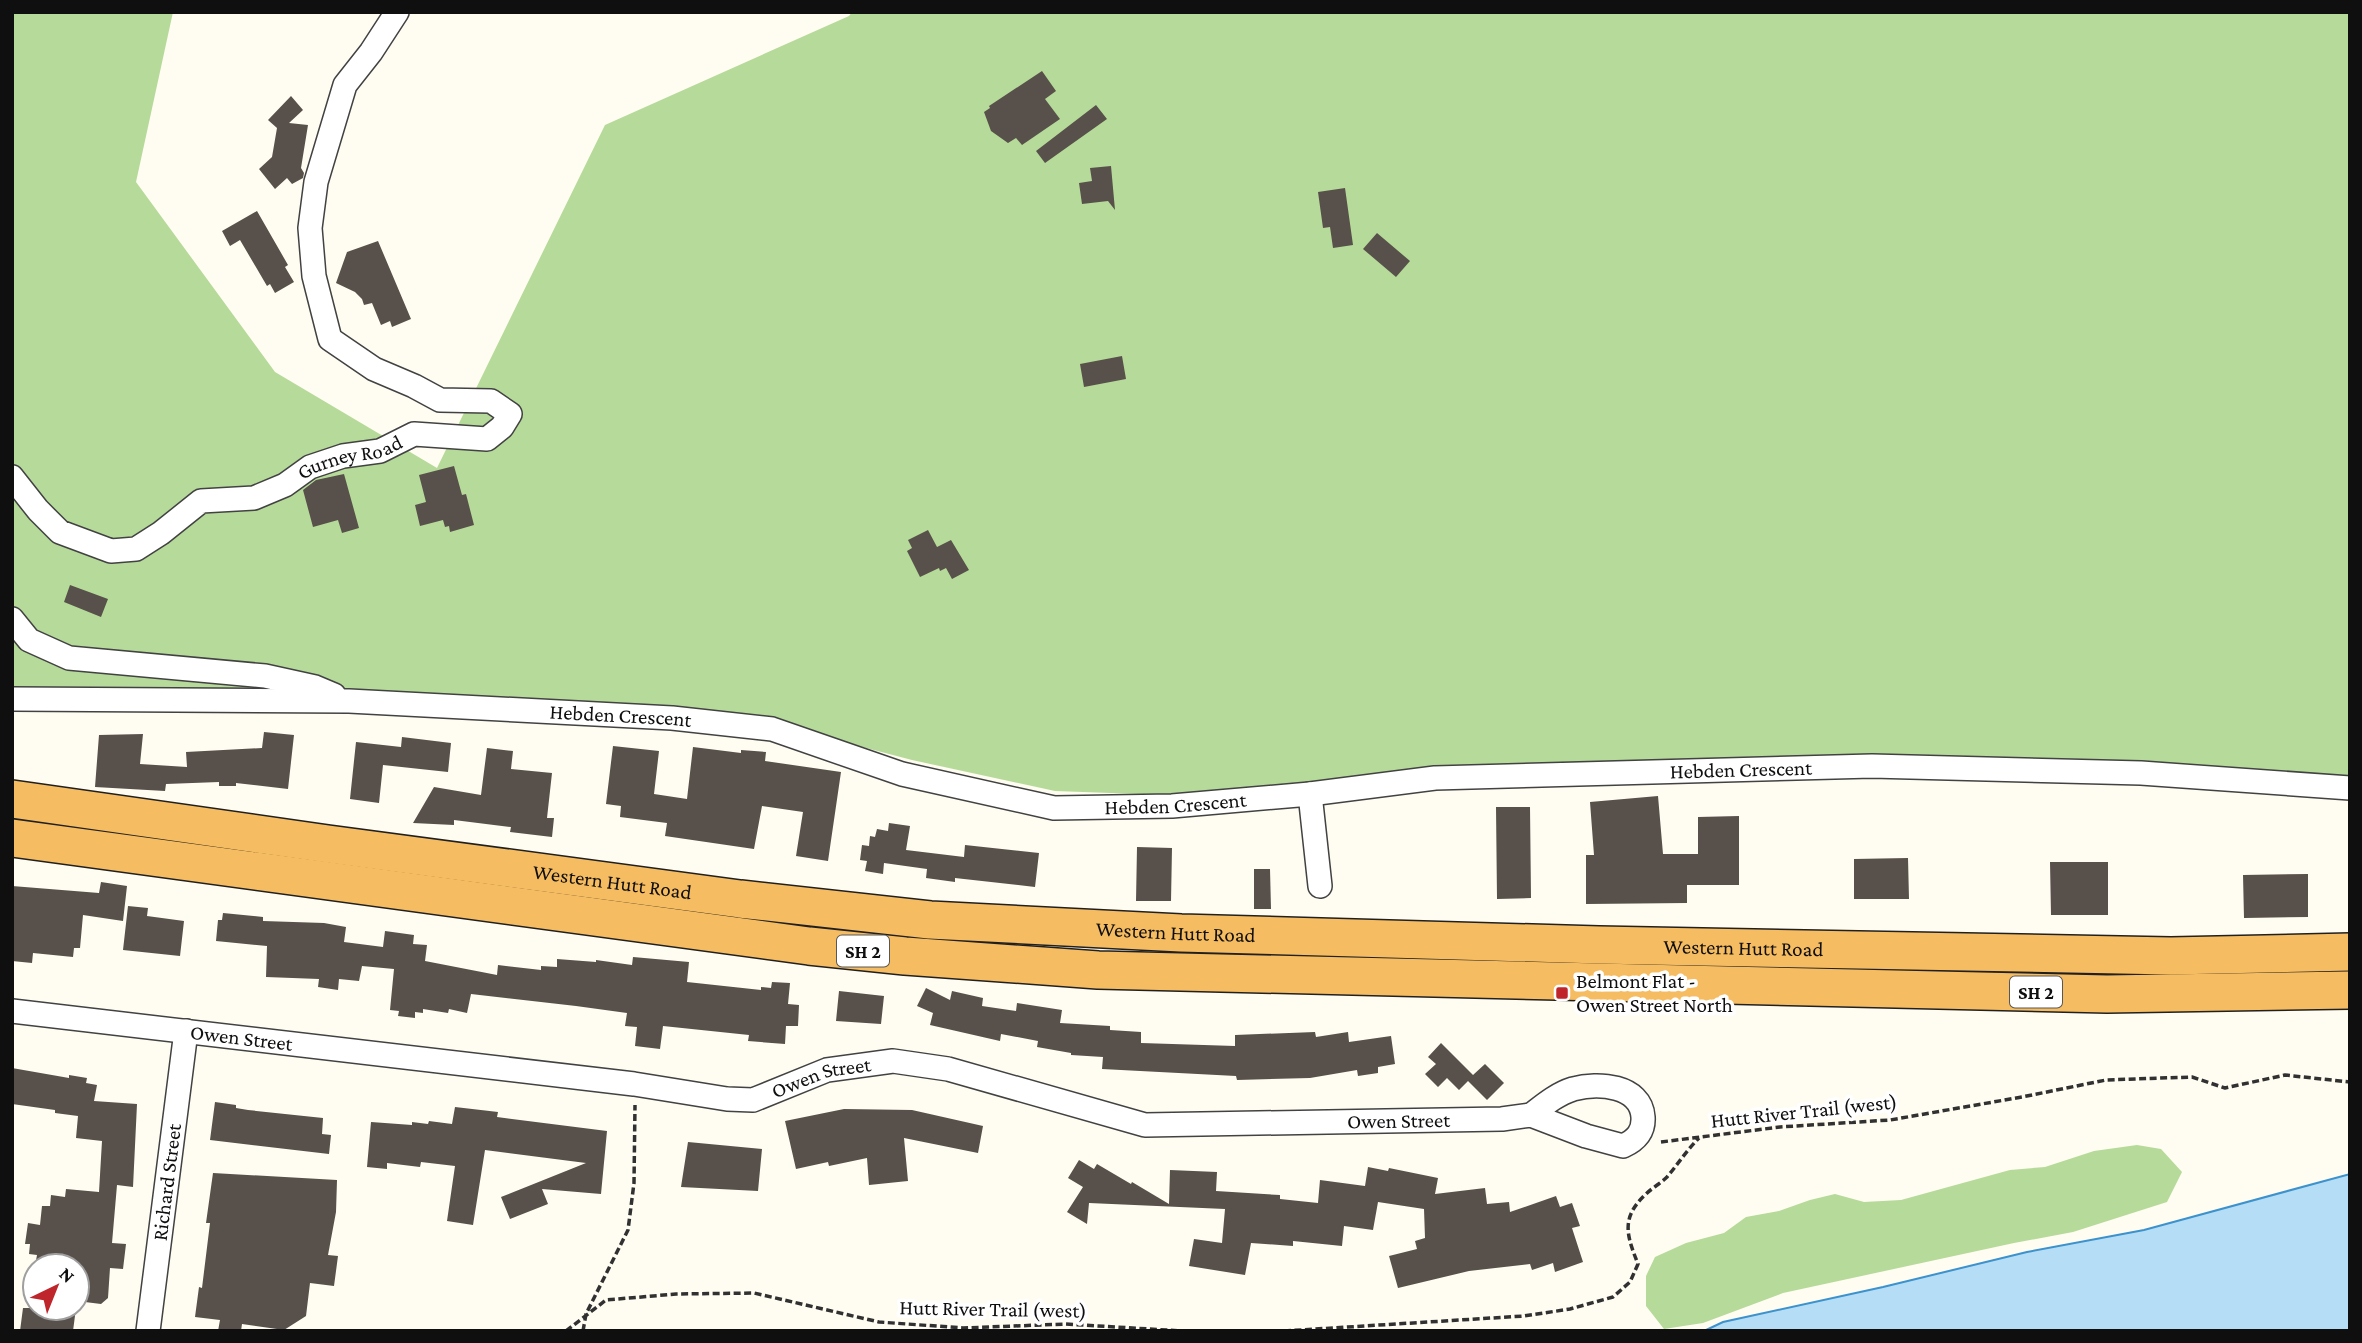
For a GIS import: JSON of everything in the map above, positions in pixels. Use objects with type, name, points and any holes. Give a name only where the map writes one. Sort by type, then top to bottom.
[{"type":"highway","name":"Western Hutt Road","points":[[12,799],[726,898],[930,920],[1181,933],[1599,945],[2171,956],[2350,952]]},
{"type":"highway","name":"Western Hutt Road","points":[[12,838],[809,946],[1084,969],[2107,994],[2350,990]]},
{"type":"street","name":"Gurney Road","points":[[12,477],[60,532],[111,551],[136,550],[201,501],[254,498],[285,485],[310,467],[342,456],[380,451],[414,434],[487,439],[502,427],[510,414],[491,401],[440,400],[374,369],[330,339],[314,275],[310,228],[316,182],[345,85],[397,12]]},
{"type":"street","points":[[12,619],[29,640],[69,658],[265,676],[315,687],[349,701]]},
{"type":"street","name":"Hebden Crescent","points":[[12,699],[349,701],[659,717],[772,729],[902,774],[1054,808],[1171,806],[1310,794],[1436,778],[1872,766],[2141,773],[2350,788]]},
{"type":"street","points":[[1310,794],[1320,886]]},
{"type":"street","name":"Owen Street","points":[[12,1011],[634,1084],[727,1099],[753,1100],[827,1070],[892,1061],[948,1069],[1144,1125],[1502,1119],[1531,1115]]},
{"type":"street","name":"Richard Street","points":[[148,1331],[186,1031]]},
{"type":"street","points":[[1589,1086],[1616,1088],[1635,1097],[1642,1107],[1644,1125],[1639,1135],[1623,1146],[1531,1115],[1570,1090],[1589,1086]]},
{"type":"path","name":"Hutt River Trail (west)","points":[[1284,1331],[1524,1316],[1570,1309],[1613,1297],[1630,1282],[1637,1265],[1627,1226],[1631,1212],[1699,1138],[1780,1128],[1890,1120],[2106,1080],[2192,1077],[2225,1088],[2285,1075],[2350,1082]]},
{"type":"path","points":[[583,1331],[586,1314],[628,1230],[635,1183],[637,1122],[634,1084]]},
{"type":"path","points":[[1632,1142],[1652,1143],[1699,1138]]},
{"type":"path","name":"Hutt River Trail (west)","points":[[566,1331],[606,1300],[676,1294],[754,1293],[879,1322],[963,1328],[1066,1324],[1182,1331]]},
{"type":"green space","points":[[12,12],[173,12],[136,182],[275,372],[437,468],[605,125],[849,16],[852,12],[2350,12],[2350,779],[1865,755],[1442,768],[1320,784],[1167,795],[1055,791],[912,760],[771,723],[12,695]]},
{"type":"green space","points":[[2137,1145],[2161,1149],[2182,1172],[2167,1202],[2073,1232],[1783,1293],[1703,1323],[1664,1329],[1646,1306],[1646,1276],[1655,1257],[1686,1243],[1724,1233],[1746,1217],[1779,1211],[1835,1194],[1864,1202],[1901,1200],[2010,1170],[2045,1167],[2094,1151]]},
{"type":"water","points":[[2350,1174],[2350,1331],[1704,1331],[1723,1322],[2027,1252],[2144,1230]]},
{"type":"building","points":[[1042,71],[1056,91],[1045,99],[1060,119],[1022,145],[1016,138],[1008,143],[991,131],[984,112]]},
{"type":"building","points":[[291,96],[303,110],[289,123],[308,125],[301,168],[304,173],[303,178],[292,184],[287,178],[275,189],[259,169],[272,157],[277,128],[268,120]]},
{"type":"building","points":[[1096,105],[1107,119],[1045,163],[1036,151]]},
{"type":"building","points":[[1111,166],[1115,210],[1108,201],[1082,204],[1079,183],[1092,181],[1090,168]]},
{"type":"building","points":[[1345,188],[1353,245],[1333,248],[1330,227],[1323,228],[1318,192]]},
{"type":"building","points":[[257,211],[288,265],[285,267],[294,282],[275,293],[270,284],[267,286],[240,240],[230,246],[222,231]]},
{"type":"building","points":[[1377,233],[1410,261],[1396,277],[1363,249]]},
{"type":"building","points":[[378,241],[411,319],[392,327],[390,321],[381,325],[372,303],[364,305],[355,292],[336,283],[347,252]]},
{"type":"building","points":[[1122,356],[1126,379],[1084,387],[1080,364]]},
{"type":"building","points":[[454,466],[462,495],[466,494],[474,525],[450,532],[449,526],[445,527],[443,520],[420,526],[415,505],[426,502],[419,475]]},
{"type":"building","points":[[344,474],[359,528],[342,533],[338,520],[313,527],[303,490],[316,480]]},
{"type":"building","points":[[928,530],[937,547],[951,540],[969,570],[952,579],[946,568],[940,571],[939,568],[920,577],[907,551],[912,548],[908,540]]},
{"type":"building","points":[[70,585],[108,599],[101,617],[64,602]]},
{"type":"building","points":[[264,732],[294,735],[288,789],[236,783],[236,786],[219,786],[219,782],[166,784],[165,791],[95,787],[99,735],[143,734],[140,764],[187,767],[186,752],[262,748]]},
{"type":"building","points":[[402,737],[451,743],[448,772],[383,765],[379,803],[350,799],[356,742],[401,747]]},
{"type":"building","points":[[613,746],[659,751],[654,794],[687,799],[693,747],[741,753],[741,750],[766,752],[765,761],[841,772],[828,861],[796,856],[803,812],[762,806],[754,849],[665,836],[667,823],[620,817],[621,806],[606,804]]},
{"type":"building","points":[[487,748],[513,751],[511,769],[552,773],[547,818],[554,818],[552,837],[510,832],[511,827],[454,820],[454,825],[413,823],[434,787],[481,795]]},
{"type":"building","points":[[1658,796],[1663,854],[1698,854],[1698,817],[1739,816],[1739,885],[1687,885],[1687,903],[1586,904],[1586,855],[1594,855],[1590,802]]},
{"type":"building","points":[[1496,807],[1530,807],[1531,898],[1497,899]]},
{"type":"building","points":[[889,823],[910,826],[906,850],[964,857],[965,845],[1039,853],[1035,887],[955,878],[955,882],[926,878],[927,869],[884,863],[883,874],[865,871],[867,861],[860,860],[862,845],[869,846],[870,836],[875,837],[877,829],[888,831]]},
{"type":"building","points":[[1137,847],[1172,848],[1171,901],[1136,901]]},
{"type":"building","points":[[1908,858],[1909,899],[1854,899],[1854,859]]},
{"type":"building","points":[[2050,862],[2108,862],[2108,915],[2051,915]]},
{"type":"building","points":[[1254,869],[1270,869],[1271,909],[1254,909]]},
{"type":"building","points":[[2308,874],[2308,917],[2244,918],[2243,875]]},
{"type":"building","points":[[101,882],[127,886],[123,921],[83,915],[80,948],[74,948],[73,957],[33,953],[32,963],[12,961],[12,886],[99,893]]},
{"type":"building","points":[[128,906],[148,908],[147,916],[184,921],[180,956],[123,950]]},
{"type":"building","points":[[223,913],[263,917],[263,921],[324,923],[346,927],[344,942],[383,947],[385,931],[414,935],[413,944],[427,945],[425,961],[497,975],[498,965],[541,970],[541,966],[557,967],[557,959],[596,960],[632,965],[633,957],[689,962],[687,982],[761,990],[761,987],[771,988],[772,982],[790,983],[788,1004],[799,1005],[798,1026],[786,1026],[785,1044],[748,1041],[749,1035],[663,1026],[660,1049],[635,1046],[637,1027],[625,1026],[627,1013],[576,1006],[471,994],[467,1013],[449,1009],[448,1013],[423,1009],[423,1013],[415,1012],[415,1018],[398,1016],[399,1011],[390,1010],[394,969],[362,966],[359,981],[339,979],[338,990],[318,987],[319,979],[266,977],[267,946],[216,941],[218,920],[222,920]]},
{"type":"building","points":[[926,988],[950,1000],[952,991],[983,998],[982,1006],[1016,1011],[1017,1003],[1062,1010],[1060,1023],[1110,1026],[1110,1030],[1141,1032],[1141,1043],[1235,1046],[1235,1035],[1315,1032],[1316,1037],[1348,1032],[1349,1042],[1391,1036],[1395,1064],[1378,1067],[1378,1073],[1358,1076],[1357,1070],[1310,1078],[1237,1080],[1236,1076],[1102,1069],[1103,1057],[1071,1055],[1037,1047],[1038,1041],[1001,1034],[1000,1041],[930,1025],[933,1013],[917,1006]]},
{"type":"building","points":[[839,991],[884,996],[881,1024],[836,1021]]},
{"type":"building","points":[[1441,1043],[1473,1075],[1485,1064],[1504,1083],[1487,1100],[1468,1081],[1459,1090],[1447,1078],[1438,1087],[1425,1074],[1436,1064],[1428,1057]]},
{"type":"building","points":[[12,1068],[69,1078],[69,1075],[87,1078],[86,1083],[97,1085],[94,1101],[137,1104],[133,1187],[117,1185],[112,1243],[126,1244],[123,1269],[110,1268],[108,1298],[101,1304],[91,1303],[91,1252],[29,1252],[30,1244],[25,1244],[28,1223],[40,1225],[42,1206],[50,1206],[51,1195],[65,1197],[66,1189],[99,1192],[102,1141],[76,1138],[78,1116],[12,1104]]},
{"type":"building","points":[[215,1102],[248,1110],[323,1118],[322,1134],[331,1135],[329,1154],[210,1140]]},
{"type":"building","points":[[455,1107],[498,1112],[497,1117],[607,1131],[601,1194],[542,1189],[548,1204],[510,1219],[501,1197],[586,1163],[485,1150],[473,1225],[447,1221],[455,1166],[421,1162],[420,1167],[387,1163],[387,1169],[367,1167],[371,1122],[412,1125],[412,1122],[428,1124],[429,1121],[452,1124]]},
{"type":"building","points":[[844,1109],[912,1110],[983,1126],[978,1153],[904,1138],[908,1181],[869,1185],[867,1158],[796,1169],[785,1121]]},
{"type":"building","points":[[688,1142],[762,1149],[758,1191],[681,1187]]},
{"type":"building","points":[[1079,1160],[1094,1169],[1097,1164],[1169,1204],[1170,1170],[1217,1172],[1216,1191],[1280,1195],[1280,1199],[1318,1203],[1320,1180],[1365,1186],[1368,1167],[1388,1171],[1389,1168],[1438,1178],[1435,1194],[1485,1188],[1487,1204],[1509,1202],[1510,1212],[1556,1196],[1560,1207],[1572,1203],[1580,1226],[1572,1228],[1583,1262],[1555,1272],[1553,1263],[1532,1270],[1530,1264],[1469,1271],[1398,1288],[1389,1256],[1417,1249],[1415,1241],[1425,1238],[1424,1209],[1378,1202],[1373,1230],[1344,1226],[1342,1246],[1293,1241],[1293,1246],[1251,1243],[1245,1275],[1189,1266],[1194,1239],[1222,1243],[1225,1209],[1089,1203],[1087,1224],[1067,1212],[1083,1187],[1068,1178]]},
{"type":"building","points":[[213,1173],[337,1180],[336,1212],[328,1255],[338,1256],[334,1286],[310,1283],[306,1316],[284,1330],[242,1324],[241,1331],[218,1331],[220,1320],[195,1317],[199,1287],[202,1288],[210,1223],[206,1223]]},
{"type":"building","points":[[21,1322],[74,1322],[73,1331],[20,1331]]},
{"type":"place","name":"Belmont Flat - Owen Street North","points":[[1562,993]]}]
